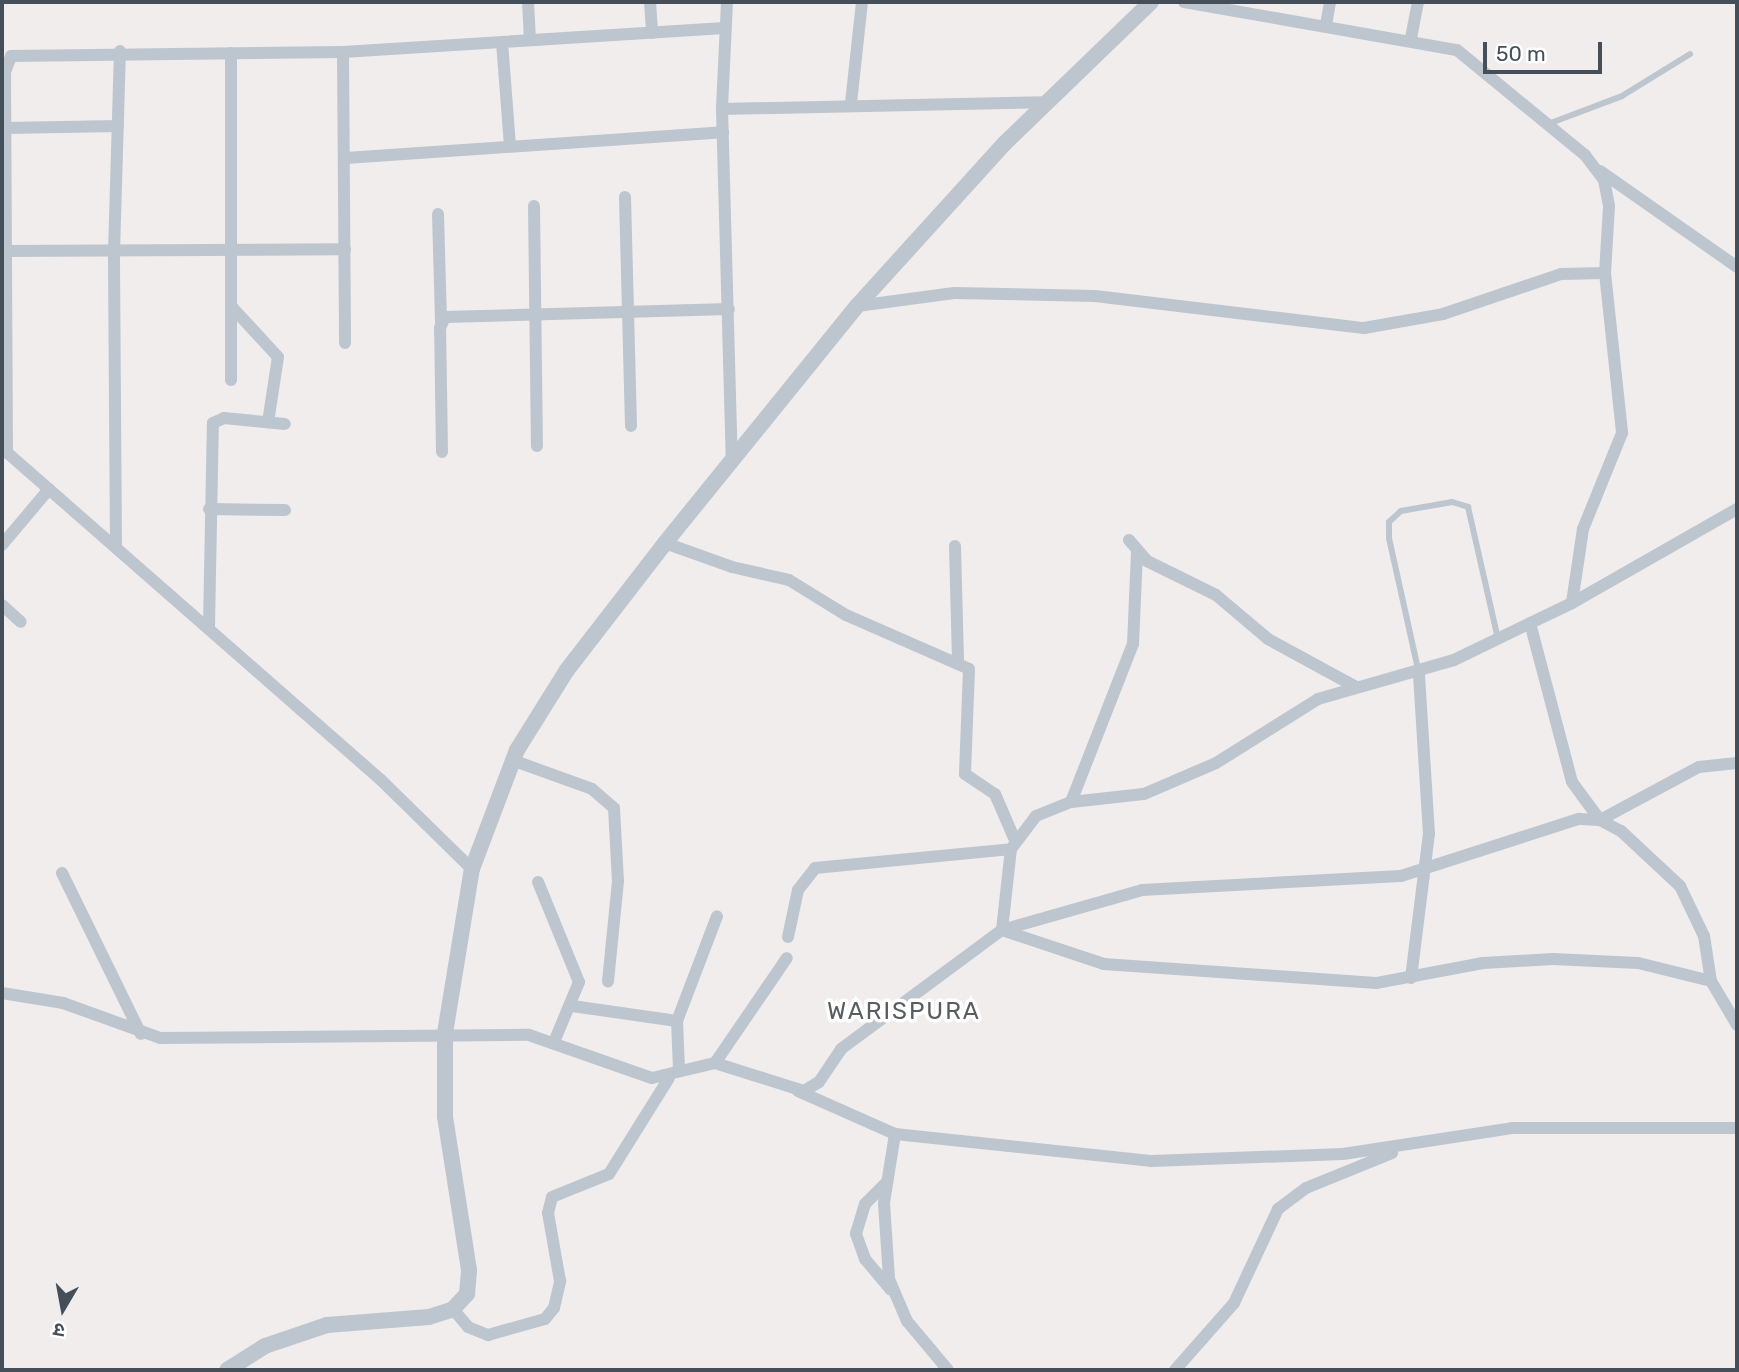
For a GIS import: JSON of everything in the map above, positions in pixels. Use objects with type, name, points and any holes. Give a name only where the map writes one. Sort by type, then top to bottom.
[{"type":"street","points":[[528,2],[530,40]]},
{"type":"street","points":[[650,2],[652,33]]},
{"type":"street","points":[[727,2],[722,109],[732,458]]},
{"type":"street","points":[[852,103],[862,2]]},
{"type":"street","points":[[227,1370],[265,1346],[327,1325],[429,1317],[453,1309],[467,1294],[469,1270],[451,1180],[445,1033],[471,869],[512,760],[568,670],[732,458],[857,306],[1045,102],[1151,2]]},
{"type":"street","points":[[1184,2],[1411,38],[1471,58],[1596,168],[1737,267]]},
{"type":"street","points":[[1326,25],[1330,2]]},
{"type":"street","points":[[1411,38],[1418,2]]},
{"type":"street","points":[[471,869],[209,626],[4,450],[6,56],[120,51],[343,52],[724,28]]},
{"type":"street","points":[[502,42],[510,145]]},
{"type":"street","points":[[116,548],[114,252],[120,51]]},
{"type":"street","points":[[343,52],[346,158],[345,343]]},
{"type":"street","points":[[231,53],[231,380]]},
{"type":"street","points":[[722,109],[852,103],[1045,102]]},
{"type":"street","points":[[5,128],[118,127]]},
{"type":"street","points":[[346,158],[723,132]]},
{"type":"street","points":[[1572,603],[1583,529],[1622,433],[1605,273],[1609,206],[1596,168]]},
{"type":"street","points":[[625,197],[631,426]]},
{"type":"street","points":[[534,206],[537,446]]},
{"type":"street","points":[[438,214],[442,322],[442,452]]},
{"type":"street","points":[[6,251],[345,249]]},
{"type":"street","points":[[857,306],[954,293],[1095,296],[1364,328],[1443,314],[1561,274],[1605,273]]},
{"type":"street","points":[[231,306],[278,357],[268,422]]},
{"type":"street","points":[[442,322],[451,315],[729,309]]},
{"type":"street","points":[[209,626],[209,509],[213,423],[223,418],[285,424]]},
{"type":"street","points":[[2,545],[49,489]]},
{"type":"street","points":[[209,509],[285,510]]},
{"type":"street","points":[[788,937],[798,890],[815,868],[1013,843],[1036,816],[1071,802],[1144,794],[1216,763],[1318,699],[1356,687],[1419,674],[1498,639],[1572,603],[1737,509]]},
{"type":"street","points":[[1129,540],[1137,552],[1216,595],[1268,639],[1356,687]]},
{"type":"street","points":[[665,543],[732,567],[789,580],[846,615],[958,662],[971,676],[965,774],[995,794],[1013,843],[1002,930]]},
{"type":"street","points":[[955,546],[958,662]]},
{"type":"street","points":[[1071,802],[1133,644],[1137,552]]},
{"type":"street","points":[[2,605],[21,622]]},
{"type":"street","points":[[1531,623],[1572,782],[1600,820],[1621,831],[1680,886],[1704,936],[1711,981],[1737,1025]]},
{"type":"street","points":[[1411,978],[1426,868],[1429,823],[1419,674]]},
{"type":"street","points":[[512,760],[592,789],[614,808],[618,881],[608,982]]},
{"type":"street","points":[[794,1090],[811,1089],[841,1049],[1002,930],[1142,890],[1387,878],[1426,868],[1543,826],[1600,820],[1699,767],[1737,763]]},
{"type":"street","points":[[62,873],[141,1034]]},
{"type":"street","points":[[538,882],[576,972],[572,1006],[554,1041]]},
{"type":"street","points":[[453,1309],[468,1327],[488,1335],[545,1319],[554,1308],[560,1281],[548,1213],[552,1197],[608,1174],[674,1074],[677,1021],[718,916]]},
{"type":"street","points":[[1002,930],[1104,964],[1376,983],[1492,962],[1553,959],[1638,964],[1711,981]]},
{"type":"street","points":[[715,1063],[787,958]]},
{"type":"street","points":[[2,993],[63,1003],[141,1034],[213,1040],[445,1033],[529,1035],[554,1041],[587,1057],[674,1074],[715,1063],[794,1090],[895,1134],[1174,1162],[1412,1145],[1512,1128],[1737,1128]]},
{"type":"street","points":[[572,1006],[677,1021]]},
{"type":"street","points":[[892,1290],[886,1183],[895,1134]]},
{"type":"street","points":[[1175,1370],[1234,1303],[1278,1209],[1306,1188],[1412,1145]]},
{"type":"street","points":[[886,1183],[864,1204],[856,1234],[865,1259],[892,1290],[918,1338],[948,1370]]},
{"type":"lane","points":[[1548,124],[1615,99],[1690,54]]},
{"type":"lane","points":[[1419,674],[1388,529],[1393,515],[1401,511],[1452,502],[1468,507],[1498,639]]},
{"type":"district","name":"WARISPURA","points":[[904,1012]]}]
